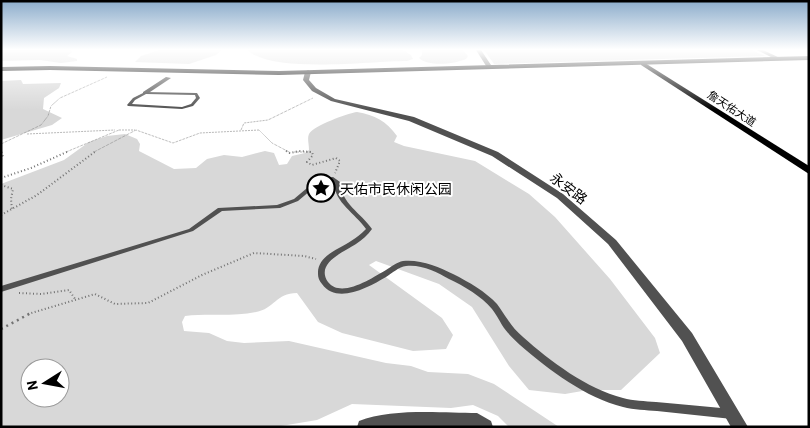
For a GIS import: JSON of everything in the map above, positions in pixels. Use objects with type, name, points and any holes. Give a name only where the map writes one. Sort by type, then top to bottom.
[{"type":"highway","points":[[44,70],[307,76],[445,70]]},
{"type":"highway","points":[[1,76],[168,78],[539,70]]},
{"type":"main road","name":"詹天佑大道","points":[[658,70],[809,171]]},
{"type":"main road","name":"詹天佑大道","points":[[664,70],[809,162]]},
{"type":"street","name":"永安路","points":[[307,76],[316,91],[322,95],[333,100],[411,119],[495,154],[560,196],[618,249],[687,337],[740,427]]},
{"type":"street","points":[[145,93],[168,78]]},
{"type":"street","points":[[364,427],[391,422],[477,421],[485,427]]},
{"type":"lane","points":[[145,93],[196,94],[198,98],[192,104],[182,108],[129,105],[134,99],[145,93]]},
{"type":"lane","points":[[2,288],[191,230],[220,209],[278,207],[296,200],[315,184],[324,180],[333,180],[337,182],[336,188],[341,198],[369,228],[362,239],[325,261],[321,269],[323,281],[330,289],[343,292],[355,289],[409,262],[427,266],[475,290],[494,307],[509,328],[528,346],[568,377],[612,399],[624,403],[733,414]]},
{"type":"path","points":[[1,144],[25,134],[46,120],[51,106],[60,98],[110,76]]},
{"type":"path","points":[[241,130],[244,123],[268,120],[322,95]]},
{"type":"path","points":[[1,178],[14,175],[57,157],[88,140],[119,130]]},
{"type":"path","points":[[25,134],[136,130],[172,143],[200,133],[259,130],[272,143],[290,153],[299,150],[312,152],[313,155],[307,162],[312,165],[336,158],[340,161],[333,180]]},
{"type":"path","points":[[1,215],[37,195],[100,148],[136,130]]},
{"type":"path","points":[[1,149],[4,157],[1,158]]},
{"type":"path","points":[[1,184],[13,189],[11,199],[12,210]]},
{"type":"path","points":[[1,329],[10,322],[54,305],[95,294],[115,304],[148,303],[202,275],[254,253],[304,256],[325,261]]},
{"type":"path","points":[[2,288],[18,293],[41,294],[69,290],[76,299]]},
{"type":"shaded area","points":[[21,80],[23,84],[61,83],[59,88],[44,98],[43,109],[62,118],[52,125],[1,140],[1,81]]},
{"type":"shaded area","points":[[357,112],[369,115],[389,126],[397,136],[394,142],[404,146],[475,161],[529,194],[555,217],[610,279],[655,338],[660,353],[621,390],[588,390],[565,394],[529,390],[509,366],[472,307],[439,284],[376,261],[369,265],[442,318],[453,335],[446,349],[413,351],[342,333],[318,322],[297,293],[284,296],[267,308],[256,312],[185,316],[182,322],[184,331],[209,333],[227,341],[244,343],[289,341],[386,363],[411,366],[428,372],[468,374],[494,384],[559,427],[509,427],[498,416],[473,405],[451,408],[352,404],[317,420],[275,427],[1,427],[1,184],[64,160],[89,142],[107,136],[125,134],[137,139],[140,144],[139,151],[174,169],[196,168],[207,159],[224,155],[242,157],[265,151],[274,153],[279,165],[287,164],[292,156],[309,150],[308,137],[312,131],[331,120]]},
{"type":"building","points":[[471,422],[473,427],[460,427]]},
{"type":"place","name":"天佑市民休闲公园","points":[[321,188]]}]
